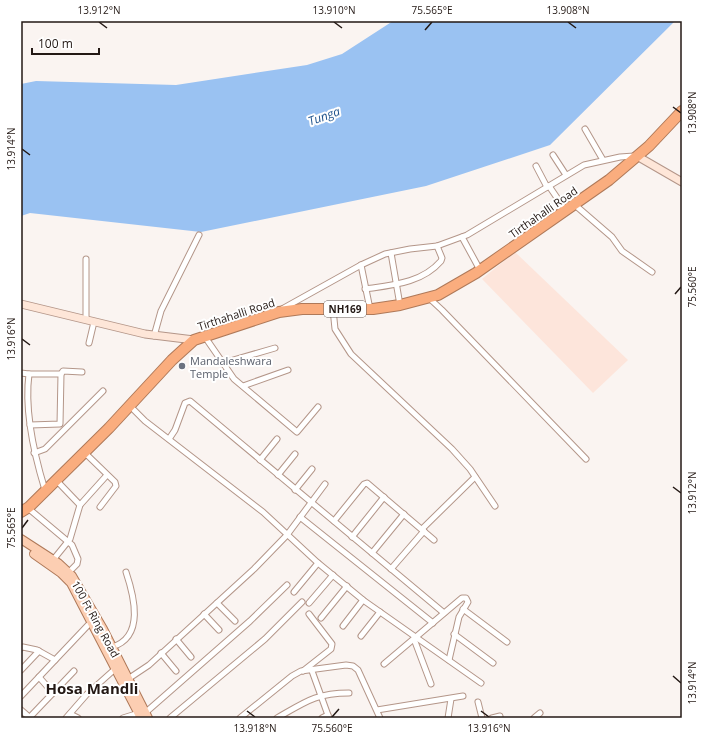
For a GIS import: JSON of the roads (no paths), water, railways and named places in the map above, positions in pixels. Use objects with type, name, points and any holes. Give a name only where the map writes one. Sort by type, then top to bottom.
[{"type":"highway","name":"Tirthahalli Road","points":[[25,510],[130,406],[172,360],[194,340],[279,312],[302,309],[370,309],[400,305],[438,295],[480,270],[575,205],[637,156],[668,128],[682,111]]},
{"type":"main road","name":"100 Ft Ring Road","points":[[21,539],[69,572],[85,596],[112,647],[128,679],[143,716]]},
{"type":"main road","name":"100 Ft Ring Road","points":[[21,545],[61,573],[75,590],[115,669],[143,716]]},
{"type":"street","points":[[585,128],[603,160]]},
{"type":"street","points":[[553,155],[566,175]]},
{"type":"street","points":[[279,312],[290,303],[361,265],[391,252],[437,246],[462,237],[526,201],[584,165],[603,160],[637,156],[682,182]]},
{"type":"street","points":[[536,166],[566,211]]},
{"type":"street","points":[[575,205],[604,229],[622,251],[652,272]]},
{"type":"street","points":[[154,336],[161,312],[199,234]]},
{"type":"street","points":[[462,237],[480,270]]},
{"type":"street","points":[[366,289],[396,285],[413,280],[439,263],[442,258],[437,246]]},
{"type":"street","points":[[391,252],[400,305]]},
{"type":"street","points":[[86,259],[86,319]]},
{"type":"street","points":[[361,265],[370,309]]},
{"type":"street","points":[[428,297],[586,459]]},
{"type":"street","points":[[21,304],[154,336],[194,340]]},
{"type":"street","points":[[333,309],[336,329],[351,354],[452,450],[475,477],[495,506]]},
{"type":"street","points":[[89,342],[94,322]]},
{"type":"street","points":[[204,336],[223,362],[231,376],[297,432],[318,407]]},
{"type":"street","points":[[223,362],[275,348]]},
{"type":"street","points":[[243,386],[288,370]]},
{"type":"street","points":[[21,372],[29,374],[61,374],[63,371],[82,372]]},
{"type":"street","points":[[29,374],[30,425],[34,453],[45,490]]},
{"type":"street","points":[[30,425],[60,424],[61,374]]},
{"type":"street","points":[[34,453],[46,449],[103,391]]},
{"type":"street","points":[[168,439],[175,430],[185,403],[188,401],[444,613]]},
{"type":"street","points":[[130,406],[145,421],[263,512],[287,535],[363,600],[481,683]]},
{"type":"street","points":[[260,460],[277,439]]},
{"type":"street","points":[[84,452],[108,475],[116,486],[100,507]]},
{"type":"street","points":[[278,475],[295,454]]},
{"type":"street","points":[[295,490],[312,469]]},
{"type":"street","points":[[53,560],[69,542],[80,505],[108,475]]},
{"type":"street","points":[[391,569],[423,530],[475,477]]},
{"type":"street","points":[[56,480],[80,505]]},
{"type":"street","points":[[334,521],[365,483],[384,497],[434,540]]},
{"type":"street","points":[[128,679],[161,653],[254,569],[287,535],[325,484]]},
{"type":"street","points":[[352,537],[384,497]]},
{"type":"street","points":[[25,510],[69,542],[77,553],[77,564],[69,572]]},
{"type":"street","points":[[372,553],[404,514]]},
{"type":"street","points":[[300,517],[433,623]]},
{"type":"street","points":[[294,592],[318,562]]},
{"type":"street","points":[[112,647],[122,644],[130,634],[135,619],[134,599],[126,572]]},
{"type":"street","points":[[309,603],[333,575]]},
{"type":"street","points":[[123,718],[143,716],[250,621],[287,585]]},
{"type":"street","points":[[321,618],[347,586]]},
{"type":"street","points":[[384,664],[464,598],[468,601],[463,609],[454,634],[449,660]]},
{"type":"street","points":[[343,626],[363,600]]},
{"type":"street","points":[[216,602],[235,621]]},
{"type":"street","points":[[170,718],[265,639],[302,602]]},
{"type":"street","points":[[463,609],[507,642]]},
{"type":"street","points":[[361,636],[380,612]]},
{"type":"street","points":[[204,614],[219,630]]},
{"type":"street","points":[[240,718],[292,676],[303,671],[331,649],[332,644],[309,614]]},
{"type":"street","points":[[21,696],[92,622]]},
{"type":"street","points":[[454,634],[492,663]]},
{"type":"street","points":[[415,638],[431,684]]},
{"type":"street","points":[[176,639],[191,656]]},
{"type":"street","points":[[21,648],[23,647],[39,651],[56,660]]},
{"type":"street","points":[[21,670],[39,651]]},
{"type":"street","points":[[161,653],[176,671]]},
{"type":"street","points":[[303,671],[312,671],[346,665],[353,666],[358,670],[380,718]]},
{"type":"street","points":[[78,718],[68,716],[87,694],[115,669]]},
{"type":"street","points":[[21,710],[29,718],[74,671]]},
{"type":"street","points":[[312,671],[328,716],[322,718]]},
{"type":"street","points":[[40,677],[53,693]]},
{"type":"street","points":[[277,718],[309,699],[320,695],[330,693],[349,693]]},
{"type":"street","points":[[377,710],[463,696]]},
{"type":"street","points":[[448,718],[451,699]]},
{"type":"street","points":[[478,702],[482,718]]},
{"type":"street","points":[[534,718],[540,714]]},
{"type":"street","points":[[492,718],[500,716]]},
{"type":"water","name":"Tunga","points":[[393,21],[675,21],[550,145],[426,186],[201,232],[30,213],[21,216],[21,84],[36,81],[176,85],[307,65],[342,54]]},
{"type":"place","name":"Mandaleshwara Temple","points":[[182,366]]},
{"type":"district","name":"Hosa Mandli","points":[[92,688]]}]
